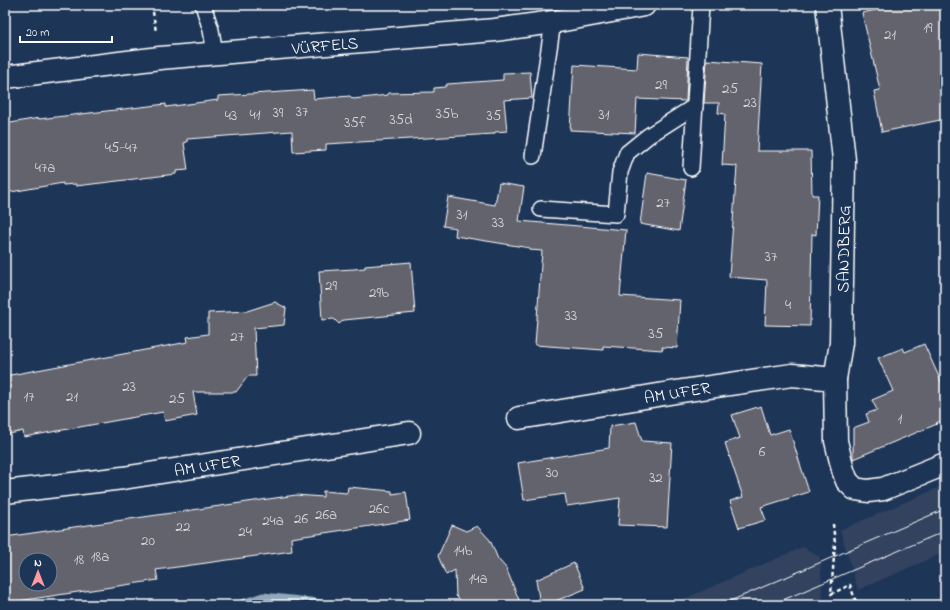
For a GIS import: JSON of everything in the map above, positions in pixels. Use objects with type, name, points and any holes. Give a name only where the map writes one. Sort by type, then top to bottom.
[{"type":"street","name":"VÜRFELS","points":[[5,77],[160,58],[495,30],[553,22],[644,5]]},
{"type":"street","name":"SANDBERG","points":[[827,5],[844,160],[841,343],[836,379],[836,442],[846,481],[855,489],[868,491],[883,489],[945,464]]},
{"type":"street","name":"AM UFER","points":[[519,418],[682,391],[792,375],[836,379]]},
{"type":"street","name":"AM UFER","points":[[5,492],[123,478],[409,433]]},
{"type":"lane","points":[[202,5],[211,30],[215,53]]},
{"type":"lane","points":[[691,168],[701,5]]},
{"type":"lane","points":[[533,156],[553,22]]},
{"type":"lane","points":[[542,209],[616,214],[620,172],[627,153],[648,136],[695,106]]},
{"type":"path","points":[[833,524],[835,544],[831,594],[850,584],[856,605]]},
{"type":"shaded area","points":[[945,485],[945,552],[858,590],[840,530]]},
{"type":"shaded area","points":[[803,547],[820,557],[823,603],[819,605],[670,605]]},
{"type":"building","points":[[898,5],[945,5],[945,119],[882,132],[874,91],[880,90],[862,13]]},
{"type":"building","points":[[638,53],[688,57],[686,101],[637,99],[635,133],[570,130],[574,65],[637,69]]},
{"type":"building","points":[[707,60],[762,64],[757,151],[811,151],[812,195],[818,195],[816,235],[812,234],[810,326],[765,325],[767,280],[729,277],[737,166],[722,165],[725,114],[718,113],[719,103],[704,103]]},
{"type":"building","points":[[530,72],[532,98],[504,100],[507,131],[495,132],[494,134],[326,144],[326,150],[293,152],[292,131],[187,139],[187,142],[184,143],[188,170],[176,171],[176,174],[76,186],[76,184],[63,185],[63,183],[5,193],[5,124],[39,118],[166,104],[166,107],[218,100],[218,96],[313,90],[314,99],[350,96],[353,99],[388,95],[388,93],[434,92],[434,88],[445,87],[447,84],[503,80],[503,73]]},
{"type":"building","points":[[647,173],[686,180],[679,231],[640,224]]},
{"type":"building","points":[[499,183],[524,187],[519,221],[626,230],[620,296],[680,300],[677,348],[662,347],[663,350],[603,346],[603,350],[535,345],[542,251],[455,236],[456,228],[443,226],[448,197],[495,205]]},
{"type":"building","points":[[411,262],[415,313],[344,320],[339,324],[334,319],[322,320],[319,271],[365,268],[365,266]]},
{"type":"building","points":[[275,302],[286,308],[284,325],[254,328],[256,376],[248,376],[236,392],[193,392],[197,415],[165,421],[163,412],[24,437],[23,431],[5,435],[5,376],[188,342],[187,337],[208,334],[208,313],[247,311]]},
{"type":"building","points":[[924,344],[945,390],[945,419],[936,423],[937,424],[853,459],[853,428],[869,422],[866,414],[877,410],[872,400],[893,391],[878,358],[903,348],[905,352]]},
{"type":"building","points":[[761,406],[770,435],[789,429],[809,492],[761,507],[766,520],[739,528],[730,501],[743,497],[725,443],[740,438],[732,415]]},
{"type":"building","points":[[636,422],[642,441],[672,443],[667,527],[618,525],[620,498],[567,506],[565,494],[524,500],[518,463],[609,448],[610,426]]},
{"type":"building","points":[[348,487],[392,491],[392,494],[406,492],[410,520],[291,538],[292,551],[156,570],[158,580],[5,603],[5,537],[296,495],[323,497],[323,491],[347,493]]},
{"type":"building","points":[[452,525],[466,531],[477,526],[490,540],[498,559],[506,568],[521,605],[465,605],[456,596],[455,570],[446,575],[438,556]]},
{"type":"building","points":[[574,563],[585,589],[546,605],[540,605],[536,580]]},
{"type":"waterway","points":[[239,605],[263,597],[310,602],[323,605]]},
{"type":"tram line","points":[[721,605],[945,509]]},
{"type":"tram line","points":[[771,605],[945,531]]}]
